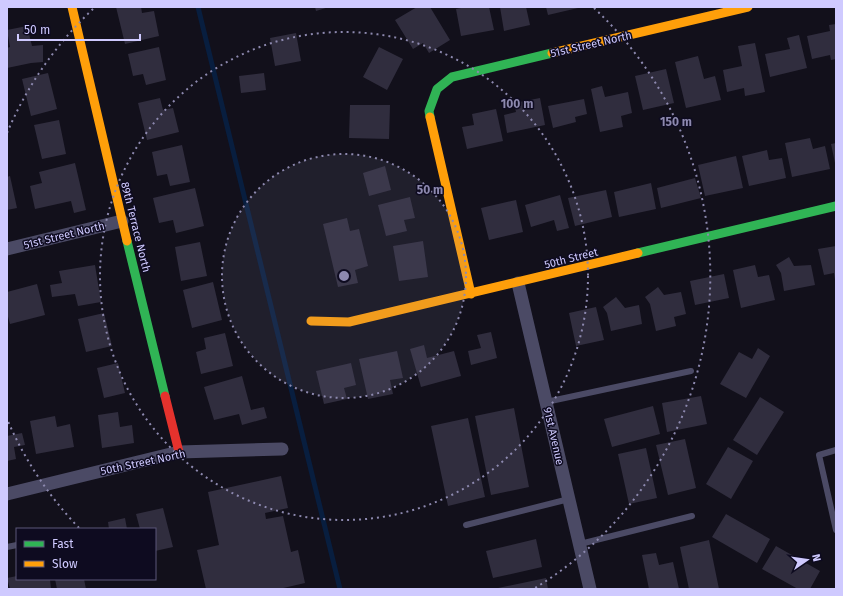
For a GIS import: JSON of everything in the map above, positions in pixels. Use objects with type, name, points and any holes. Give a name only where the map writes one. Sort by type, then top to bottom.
[{"type":"street","name":"89th Terrace North","points":[[72,7],[122,221],[180,452]]},
{"type":"street","name":"51st Street North","points":[[471,294],[429,110],[437,90],[452,77],[748,7]]},
{"type":"street","name":"50th Street","points":[[311,321],[349,322],[518,283],[836,206]]},
{"type":"street","name":"51st Street North","points":[[7,249],[122,221]]},
{"type":"street","name":"91st Avenue","points":[[518,283],[590,589]]},
{"type":"street","name":"50th Street North","points":[[7,494],[180,452],[282,449]]},
{"type":"lane","points":[[546,402],[691,371]]},
{"type":"lane","points":[[836,450],[819,455],[833,501],[836,530]]},
{"type":"lane","points":[[466,525],[569,499]]},
{"type":"lane","points":[[580,544],[692,516]]},
{"type":"building","points":[[116,7],[141,7],[142,13],[154,11],[159,36],[125,44]]},
{"type":"building","points":[[315,7],[329,7],[316,11]]},
{"type":"building","points":[[417,7],[430,7],[450,40],[429,53],[423,43],[413,49],[395,20]]},
{"type":"building","points":[[466,7],[489,7],[494,30],[461,36],[456,9]]},
{"type":"building","points":[[500,7],[526,7],[530,25],[504,31]]},
{"type":"building","points":[[546,7],[578,7],[578,8],[548,15]]},
{"type":"building","points":[[836,24],[836,59],[831,60],[830,55],[812,59],[807,36],[830,31],[829,25]]},
{"type":"building","points":[[27,26],[32,46],[43,45],[43,62],[7,68],[7,48],[10,47],[7,30]]},
{"type":"building","points":[[296,33],[301,61],[275,66],[270,38]]},
{"type":"building","points":[[799,35],[807,68],[770,77],[765,54],[790,49],[787,38]]},
{"type":"building","points":[[755,43],[765,92],[745,96],[744,88],[727,92],[723,70],[742,66],[738,46]]},
{"type":"building","points":[[159,47],[166,80],[146,85],[143,74],[133,76],[128,54]]},
{"type":"building","points":[[379,47],[403,59],[387,90],[363,77]]},
{"type":"building","points":[[698,56],[704,79],[715,76],[721,100],[686,108],[675,62]]},
{"type":"building","points":[[666,69],[674,103],[643,110],[635,76]]},
{"type":"building","points":[[48,73],[57,109],[31,116],[22,79]]},
{"type":"building","points":[[264,73],[266,90],[241,93],[239,76]]},
{"type":"building","points":[[602,86],[605,97],[628,92],[632,113],[621,116],[623,127],[600,132],[591,89]]},
{"type":"building","points":[[160,98],[163,110],[173,108],[179,132],[147,140],[138,103]]},
{"type":"building","points":[[540,98],[545,125],[507,133],[504,115],[516,112],[514,103]]},
{"type":"building","points":[[584,99],[587,114],[575,117],[576,122],[553,128],[548,106]]},
{"type":"building","points":[[350,105],[390,105],[389,139],[349,138]]},
{"type":"building","points":[[496,109],[503,141],[467,149],[462,127],[474,125],[472,114]]},
{"type":"building","points":[[59,120],[66,154],[42,159],[34,125]]},
{"type":"building","points":[[810,138],[813,149],[825,146],[830,169],[792,177],[785,143]]},
{"type":"building","points":[[836,143],[836,163],[835,163],[831,144]]},
{"type":"building","points":[[182,145],[190,182],[170,186],[167,174],[157,176],[152,152]]},
{"type":"building","points":[[767,150],[769,160],[782,158],[786,178],[749,186],[742,156]]},
{"type":"building","points":[[736,156],[743,188],[705,196],[698,165]]},
{"type":"building","points":[[75,163],[86,210],[74,213],[71,201],[35,209],[30,186],[42,183],[39,172]]},
{"type":"building","points":[[385,166],[391,190],[369,196],[363,173]]},
{"type":"building","points":[[10,176],[17,208],[7,210],[7,177]]},
{"type":"building","points":[[695,178],[701,198],[661,208],[657,188]]},
{"type":"building","points":[[651,183],[656,209],[619,217],[614,192]]},
{"type":"building","points":[[195,188],[204,226],[176,233],[173,220],[159,223],[153,198]]},
{"type":"building","points":[[606,190],[612,217],[575,226],[568,198]]},
{"type":"building","points":[[560,195],[569,228],[557,231],[554,220],[531,227],[525,205]]},
{"type":"building","points":[[410,197],[415,218],[404,220],[407,231],[386,236],[378,205]]},
{"type":"building","points":[[516,200],[523,232],[489,240],[481,208]]},
{"type":"building","points":[[347,218],[350,231],[359,229],[368,266],[355,270],[358,283],[338,287],[323,224]]},
{"type":"building","points":[[423,241],[428,277],[399,281],[393,246]]},
{"type":"building","points":[[200,242],[207,276],[181,281],[175,247]]},
{"type":"building","points":[[836,246],[835,280],[834,273],[824,275],[818,249]]},
{"type":"building","points":[[789,257],[794,266],[811,265],[815,285],[784,291],[781,273],[776,265]]},
{"type":"building","points":[[95,265],[101,302],[78,306],[75,294],[52,297],[50,285],[62,283],[59,271]]},
{"type":"building","points":[[755,265],[758,277],[769,275],[775,300],[741,308],[733,270]]},
{"type":"building","points":[[724,274],[729,298],[695,305],[690,281]]},
{"type":"building","points":[[213,282],[222,320],[192,328],[183,290]]},
{"type":"building","points":[[37,284],[45,315],[10,324],[7,313],[7,292]]},
{"type":"building","points":[[658,287],[664,295],[681,292],[686,314],[674,317],[676,326],[656,331],[650,304],[645,297]]},
{"type":"building","points":[[616,297],[625,308],[639,305],[642,324],[611,331],[607,313],[603,307]]},
{"type":"building","points":[[596,307],[604,340],[576,346],[569,313]]},
{"type":"building","points":[[104,313],[112,346],[86,352],[78,319]]},
{"type":"building","points":[[491,332],[497,358],[471,365],[468,351],[481,348],[477,335]]},
{"type":"building","points":[[225,333],[233,366],[201,374],[196,352],[206,349],[204,338]]},
{"type":"building","points":[[424,345],[427,358],[454,351],[461,376],[421,387],[410,349]]},
{"type":"building","points":[[758,348],[770,356],[746,398],[720,384],[739,352],[752,359]]},
{"type":"building","points":[[397,351],[403,378],[390,380],[393,394],[368,399],[359,359]]},
{"type":"building","points":[[118,363],[125,393],[104,398],[97,368]]},
{"type":"building","points":[[351,363],[356,385],[344,388],[347,399],[324,404],[316,371]]},
{"type":"building","points":[[242,376],[251,410],[264,407],[267,418],[242,425],[239,414],[214,420],[204,387]]},
{"type":"building","points":[[701,396],[707,424],[667,432],[662,403]]},
{"type":"building","points":[[760,397],[784,412],[757,455],[733,440]]},
{"type":"building","points":[[653,406],[660,434],[612,447],[604,419]]},
{"type":"building","points":[[514,408],[529,487],[491,495],[475,416]]},
{"type":"building","points":[[118,412],[120,427],[132,425],[134,443],[102,448],[98,415]]},
{"type":"building","points":[[55,416],[57,427],[70,424],[74,447],[36,454],[30,421]]},
{"type":"building","points":[[468,418],[485,497],[448,506],[431,426]]},
{"type":"building","points":[[22,433],[25,445],[14,447],[16,459],[7,461],[7,436]]},
{"type":"building","points":[[685,439],[696,488],[668,495],[656,445]]},
{"type":"building","points":[[728,447],[753,461],[731,499],[706,484]]},
{"type":"building","points":[[646,448],[657,498],[629,504],[618,454]]},
{"type":"building","points":[[281,476],[288,508],[265,513],[266,519],[283,516],[291,552],[298,550],[305,583],[279,589],[206,589],[197,550],[219,545],[208,492]]},
{"type":"building","points":[[163,508],[173,547],[156,551],[156,528],[140,528],[136,514]]},
{"type":"building","points":[[726,514],[770,539],[757,563],[712,537]]},
{"type":"building","points":[[125,518],[127,528],[109,528],[108,522]]},
{"type":"building","points":[[536,539],[542,567],[493,578],[486,551]]},
{"type":"building","points":[[709,540],[719,589],[689,589],[680,547]]},
{"type":"building","points":[[776,546],[820,571],[810,589],[798,589],[762,569]]},
{"type":"building","points":[[656,553],[659,565],[673,562],[679,589],[649,589],[642,555]]},
{"type":"building","points":[[16,576],[16,580],[50,580],[51,589],[10,589],[7,578]]},
{"type":"building","points":[[546,578],[548,589],[498,589],[498,588]]},
{"type":"building","points":[[55,580],[84,580],[86,589],[57,589]]},
{"type":"waterway","points":[[198,7],[340,589]]},
{"type":"traffic: fast","points":[[430,117],[429,111],[437,89],[452,77],[552,53]]},
{"type":"traffic: fast","points":[[638,253],[836,206]]},
{"type":"traffic: fast","points":[[127,241],[165,396]]},
{"type":"traffic: slow","points":[[72,7],[127,241]]},
{"type":"traffic: slow","points":[[552,53],[748,7]]},
{"type":"traffic: slow","points":[[430,117],[471,294]]},
{"type":"traffic: slow","points":[[311,321],[349,322],[638,253]]},
{"type":"traffic: jam","points":[[165,396],[179,452]]}]
